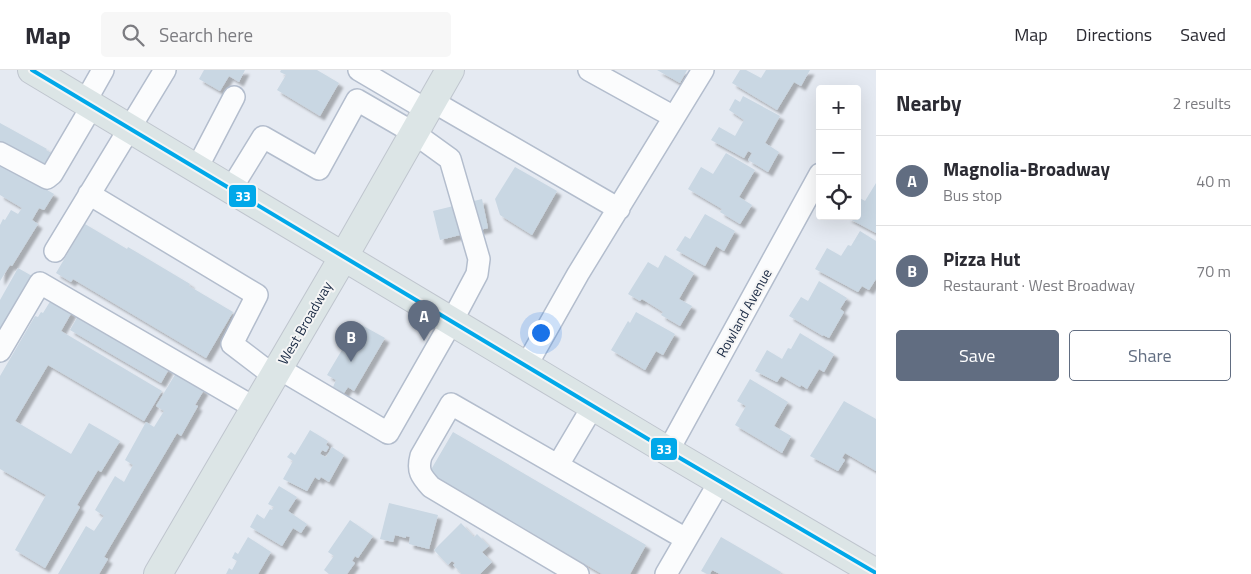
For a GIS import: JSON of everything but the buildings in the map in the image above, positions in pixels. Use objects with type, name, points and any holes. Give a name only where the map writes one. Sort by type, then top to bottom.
[{"type":"main road","points":[[32,70],[668,451],[876,573]]},
{"type":"main road","name":"West Broadway","points":[[158,574],[344,256],[450,70]]},
{"type":"street","points":[[0,153],[47,178],[52,174],[89,104],[103,70]]},
{"type":"street","points":[[55,251],[165,70]]},
{"type":"street","points":[[359,70],[424,115],[619,208]]},
{"type":"street","points":[[589,70],[674,117]]},
{"type":"street","points":[[526,366],[703,70]]},
{"type":"street","points":[[196,168],[234,98]]},
{"type":"street","points":[[89,194],[257,295],[232,344],[276,372],[388,432],[477,274],[478,259],[450,159],[424,115],[357,100],[318,169],[263,137],[232,189]]},
{"type":"street","name":"Rowland Avenue","points":[[668,451],[819,175]]},
{"type":"street","points":[[0,351],[40,283],[255,408]]},
{"type":"street","points":[[578,574],[431,487],[423,478],[418,466],[421,456],[451,404],[686,539]]},
{"type":"street","points":[[558,465],[593,406]]},
{"type":"street","points":[[669,573],[686,539],[720,481]]},
{"type":"transit line","name":"33","points":[[32,70],[668,451],[876,573]]},
{"type":"place","name":"Magnolia-Broadway","points":[[424,341]]},
{"type":"place","name":"Pizza Hut","points":[[351,362]]}]
